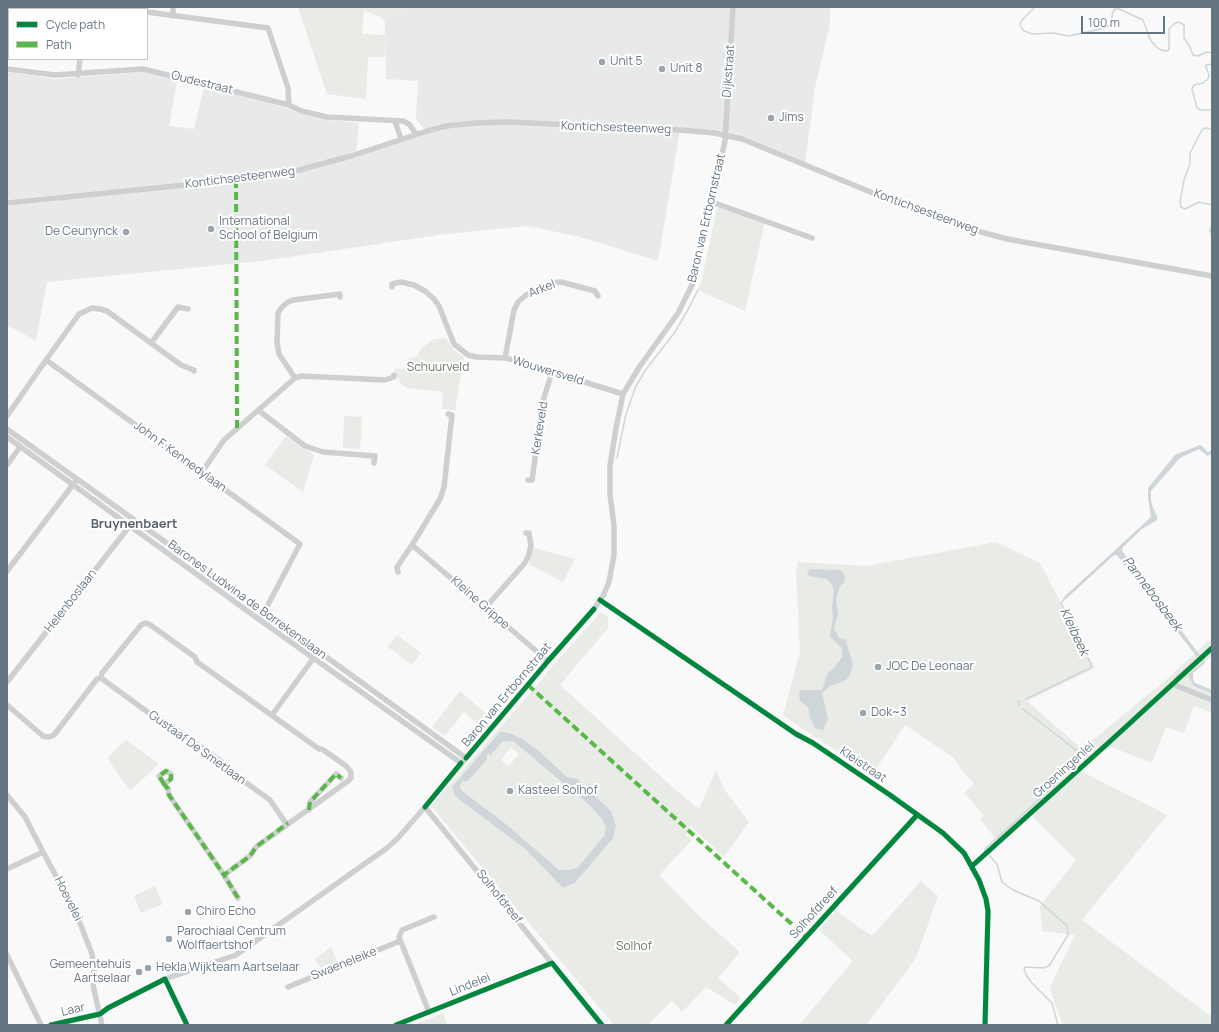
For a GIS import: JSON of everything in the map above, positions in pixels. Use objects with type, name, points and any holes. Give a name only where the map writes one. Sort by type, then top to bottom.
[{"type":"street","points":[[173,7],[173,16]]},
{"type":"street","name":"Dijkstraat","points":[[725,135],[734,7]]},
{"type":"street","points":[[148,12],[268,28],[288,88],[288,105]]},
{"type":"street","points":[[78,74],[80,60]]},
{"type":"street","name":"Oudestraat","points":[[7,69],[55,75],[143,69],[288,105],[301,111],[327,116],[395,120],[409,124],[416,134]]},
{"type":"street","points":[[395,120],[401,139]]},
{"type":"street","name":"Kontichsesteenweg","points":[[7,203],[265,177],[299,170],[351,156],[416,134],[446,126],[508,122],[680,130],[725,135],[742,139],[907,207],[970,230],[1007,239],[1212,276]]},
{"type":"street","name":"Baron van Ertbornstraat","points":[[100,1014],[108,1008],[165,979],[236,955],[387,848],[398,838],[548,661],[588,617],[600,600],[609,582],[614,555],[614,526],[610,494],[610,466],[623,394],[640,366],[678,313],[694,283],[723,153],[725,135]]},
{"type":"street","points":[[712,202],[812,238]]},
{"type":"street","name":"Wouwersveld","points":[[392,287],[392,284],[401,282],[414,285],[425,291],[434,299],[439,306],[454,344],[468,355],[477,357],[505,358],[523,362],[623,394]]},
{"type":"street","name":"Arkel","points":[[505,358],[514,310],[518,302],[526,295],[552,283],[561,282],[595,290],[598,296]]},
{"type":"street","points":[[295,378],[279,354],[277,343],[278,313],[282,307],[293,300],[340,294],[340,297]]},
{"type":"street","points":[[151,343],[178,307],[188,309]]},
{"type":"street","points":[[7,416],[79,314],[92,308],[107,311],[181,365],[194,371]]},
{"type":"street","name":"John F. Kennedylaan","points":[[46,360],[300,544],[260,620]]},
{"type":"street","name":"Kerkeveld","points":[[528,480],[532,480],[543,401],[552,372]]},
{"type":"street","points":[[202,472],[224,440],[295,378],[302,376],[385,380],[394,377],[394,375]]},
{"type":"street","points":[[258,410],[305,446],[323,452],[375,456],[374,463]]},
{"type":"street","points":[[398,572],[397,566],[412,545],[440,499],[444,487],[452,415],[448,414]]},
{"type":"street","name":"Barones Ludwina de Borrekenslaan","points":[[7,429],[318,651],[464,761]]},
{"type":"street","name":"Barones Ludwina de Borrekenslaan","points":[[7,437],[260,620],[464,761]]},
{"type":"street","points":[[7,465],[20,447]]},
{"type":"street","points":[[7,571],[77,479]]},
{"type":"street","name":"Helenboslaan","points":[[7,682],[134,520]]},
{"type":"street","points":[[485,608],[524,564],[528,557],[531,546],[529,533],[526,533]]},
{"type":"street","name":"Kleine Grippe","points":[[412,545],[548,661]]},
{"type":"street","name":"Kleistraat","points":[[600,600],[796,734],[813,743],[884,791],[952,840],[964,853],[982,888],[988,911],[984,1025]]},
{"type":"street","points":[[7,705],[43,736],[49,737],[54,735],[97,679],[101,678],[102,673],[141,625],[145,623],[149,624],[196,657],[197,662],[319,749],[322,749],[346,766],[351,772],[351,778],[348,781],[256,846],[250,856],[224,875]]},
{"type":"street","name":"Groeningenlei","points":[[972,866],[1211,649]]},
{"type":"street","points":[[272,715],[318,651]]},
{"type":"street","name":"Gustaaf De Smetlaan","points":[[101,678],[153,716],[157,716],[222,762],[224,767],[268,798],[285,822],[288,823]]},
{"type":"street","points":[[1172,684],[1212,700]]},
{"type":"street","points":[[309,810],[310,802],[336,774],[341,778]]},
{"type":"street","points":[[164,784],[168,789],[169,795],[238,898]]},
{"type":"street","name":"Hoevelei","points":[[7,795],[25,817],[42,852],[76,913],[92,954],[94,966],[93,986],[100,1014]]},
{"type":"street","name":"Solhofdreef","points":[[425,806],[602,1025]]},
{"type":"street","name":"Solhofdreef","points":[[726,1025],[917,815]]},
{"type":"street","points":[[7,869],[42,852]]},
{"type":"street","points":[[429,1012],[399,937],[402,930],[434,917]]},
{"type":"street","name":"Swaeneleike","points":[[288,986],[400,941]]},
{"type":"street","points":[[7,955],[41,1025]]},
{"type":"street","name":"Lindelei","points":[[396,1025],[552,962]]},
{"type":"street","points":[[165,979],[187,1025]]},
{"type":"street","name":"Laar","points":[[51,1025],[100,1014],[102,1025]]},
{"type":"shaded area","points":[[401,7],[831,7],[829,28],[815,88],[805,164],[742,139],[680,130],[658,261],[580,237],[528,226],[446,234],[262,261],[47,282],[36,341],[7,325],[7,206],[58,201],[57,195],[7,200],[7,72],[55,79],[143,72],[177,80],[169,126],[194,129],[204,87],[287,108],[300,114],[327,120],[359,123],[356,154],[426,131],[416,119],[418,81],[386,79],[385,21],[390,14],[402,14]]},
{"type":"green space","points":[[298,7],[401,7],[402,14],[390,14],[385,21],[379,16],[364,11],[362,34],[385,35],[385,57],[368,57],[366,99],[327,94]]},
{"type":"green space","points":[[718,204],[765,221],[745,311],[698,290],[701,283]]},
{"type":"green space","name":"Schuurveld","points":[[446,338],[453,349],[464,357],[455,410],[442,409],[443,392],[407,388],[400,383],[394,369],[409,368],[409,359],[417,356],[423,347],[434,339]]},
{"type":"green space","points":[[344,416],[362,417],[360,449],[343,448]]},
{"type":"green space","points":[[286,436],[314,455],[303,492],[265,465]]},
{"type":"green space","points":[[996,542],[1040,563],[1095,668],[1027,701],[1082,749],[1168,678],[1212,638],[1212,656],[1193,673],[1192,677],[1195,683],[1212,690],[1212,713],[1194,706],[1184,733],[1166,727],[1152,763],[1106,745],[1079,770],[1167,815],[1082,920],[1212,1017],[1212,1025],[1063,1025],[1050,987],[1075,935],[1042,931],[1040,906],[1076,860],[1030,814],[1000,840],[994,837],[980,819],[984,815],[964,793],[974,784],[962,771],[954,758],[905,725],[872,775],[819,739],[821,736],[818,739],[783,715],[800,652],[796,572],[798,562],[867,566]]},
{"type":"green space","points":[[534,548],[575,559],[563,582],[529,564]]},
{"type":"green space","name":"Solhof","points":[[600,612],[608,617],[608,628],[560,685],[677,791],[699,809],[716,770],[724,789],[749,822],[724,857],[691,826],[686,835],[692,840],[659,875],[699,916],[740,952],[718,978],[741,998],[735,1005],[706,987],[682,1012],[672,1001],[648,1025],[614,1025],[431,806]],"holes":[[[510,733],[524,740],[540,752],[567,777],[577,779],[611,811],[616,825],[613,838],[575,883],[563,888],[524,848],[453,787]]]},
{"type":"green space","points":[[397,635],[421,653],[412,665],[388,647]]},
{"type":"green space","points":[[460,691],[492,719],[484,729],[464,712],[445,736],[432,727]]},
{"type":"green space","points":[[126,740],[159,764],[130,791],[107,758]]},
{"type":"green space","points":[[513,741],[588,804],[602,819],[606,828],[604,836],[577,868],[559,870],[506,824],[461,790],[460,785],[463,781],[487,755],[490,755],[502,742]],"holes":[[[511,747],[519,754],[509,766],[501,760]]]},
{"type":"green space","points":[[921,881],[938,896],[916,958],[866,1025],[799,1025],[853,961],[819,930],[836,911],[872,936]]},
{"type":"green space","points":[[155,886],[163,904],[141,913],[134,896]]},
{"type":"green space","points":[[331,947],[338,963],[322,970],[315,959]]},
{"type":"green space","points":[[443,1013],[447,1025],[413,1025]]},
{"type":"water","name":"Pannebosbeek","points":[[1200,445],[1208,452],[1212,448],[1212,454],[1207,456],[1199,449],[1180,458],[1151,491],[1151,501],[1157,516],[1157,520],[1142,529],[1123,547],[1122,551],[1199,654],[1197,657],[1117,555],[1114,555],[1066,599],[1064,599],[1064,597],[1151,517],[1148,488],[1175,455]]},
{"type":"water","points":[[811,569],[839,570],[843,572],[845,577],[844,582],[840,586],[836,599],[838,615],[834,629],[839,638],[843,640],[845,638],[853,664],[850,675],[847,679],[830,686],[822,693],[828,719],[823,730],[815,728],[810,718],[808,707],[800,701],[799,694],[802,690],[822,690],[828,673],[835,667],[842,657],[842,648],[830,636],[833,617],[832,607],[834,591],[832,585],[827,579],[809,576],[807,572]]},
{"type":"water","points":[[1204,660],[1205,663],[1193,673],[1193,680],[1195,683],[1212,690],[1212,693],[1194,686],[1189,677],[1189,674]]},
{"type":"water","points":[[500,732],[510,733],[524,740],[540,752],[567,777],[577,779],[611,811],[616,825],[613,838],[575,883],[563,888],[524,848],[455,796],[452,787]],"holes":[[[513,741],[588,804],[602,819],[606,828],[604,836],[577,868],[559,870],[506,824],[461,790],[460,785],[463,781],[468,781],[487,759],[487,755],[489,754],[490,756],[502,742]]]},
{"type":"waterway","points":[[1035,7],[1020,24],[1024,31],[1033,34],[1053,33],[1069,36],[1105,28],[1110,25],[1115,9],[1119,9],[1143,20],[1150,39],[1155,46],[1161,50],[1169,50],[1169,29],[1174,24],[1179,22],[1184,25],[1184,38],[1193,55],[1198,56],[1207,52],[1212,53]]},
{"type":"waterway","points":[[1212,64],[1206,65],[1209,75],[1208,79],[1203,83],[1194,85],[1192,89],[1197,108],[1201,110],[1212,110]]},
{"type":"waterway","points":[[1212,129],[1205,128],[1202,130],[1190,153],[1190,164],[1184,180],[1180,202],[1181,207],[1185,209],[1199,202],[1212,205]]},
{"type":"waterway","points":[[1212,224],[1210,230],[1212,236]]},
{"type":"waterway","points":[[617,458],[626,414],[636,386],[647,368],[675,332],[698,290]]},
{"type":"waterway","name":"Kleibeek","points":[[1026,699],[1091,667],[1091,664],[1061,603],[1065,598]]},
{"type":"waterway","name":"Kleibeek","points":[[1019,706],[1018,702],[1020,701]]},
{"type":"waterway","name":"Kleibeek","points":[[985,851],[985,849],[1084,758],[1081,754],[1023,709]]},
{"type":"waterway","name":"Kleibeek","points":[[988,854],[997,864],[1002,882],[1013,890],[1039,901],[1067,926],[1068,935],[1049,966],[1044,968],[1024,968],[1026,975],[1032,983],[1052,1003],[1058,1025]]},
{"type":"marked path","points":[[236,180],[237,428]]},
{"type":"marked path","points":[[528,685],[806,937]]},
{"type":"marked path","points":[[164,784],[159,776],[166,771],[171,774],[171,779],[164,784],[168,789],[169,795],[224,875]]},
{"type":"marked path","points":[[309,810],[310,802],[336,774],[341,778]]},
{"type":"marked path","points":[[238,898],[224,875],[250,856],[256,847],[288,823]]},
{"type":"cycle path","points":[[600,600],[796,734],[813,743],[890,795],[943,833],[964,853],[979,880],[986,899],[988,911],[985,1025]]},
{"type":"cycle path","points":[[466,758],[594,609]]},
{"type":"cycle path","points":[[972,866],[1212,648]]},
{"type":"cycle path","points":[[425,807],[461,763]]},
{"type":"cycle path","points":[[726,1025],[917,815]]},
{"type":"cycle path","points":[[396,1025],[552,963],[602,1025]]},
{"type":"cycle path","points":[[51,1025],[100,1014],[108,1008],[165,979],[187,1025]]},
{"type":"place","name":"Unit 5","points":[[602,62]]},
{"type":"place","name":"Unit 8","points":[[662,69]]},
{"type":"place","name":"Jims","points":[[771,118]]},
{"type":"place","name":"International School of Belgium","points":[[211,229]]},
{"type":"place","name":"De Ceunynck","points":[[126,232]]},
{"type":"place","name":"JOC De Leonaar","points":[[878,667]]},
{"type":"place","name":"Dok~3","points":[[863,713]]},
{"type":"place","name":"Kasteel Solhof","points":[[510,791]]},
{"type":"place","name":"Chiro Echo","points":[[188,912]]},
{"type":"place","name":"Parochiaal Centrum Wolffaertshof","points":[[169,939]]},
{"type":"place","name":"Hekla Wijkteam Aartselaar","points":[[148,968]]},
{"type":"place","name":"Gemeentehuis Aartselaar","points":[[139,972]]},
{"type":"district","name":"Bruynenbaert","points":[[134,524]]}]
